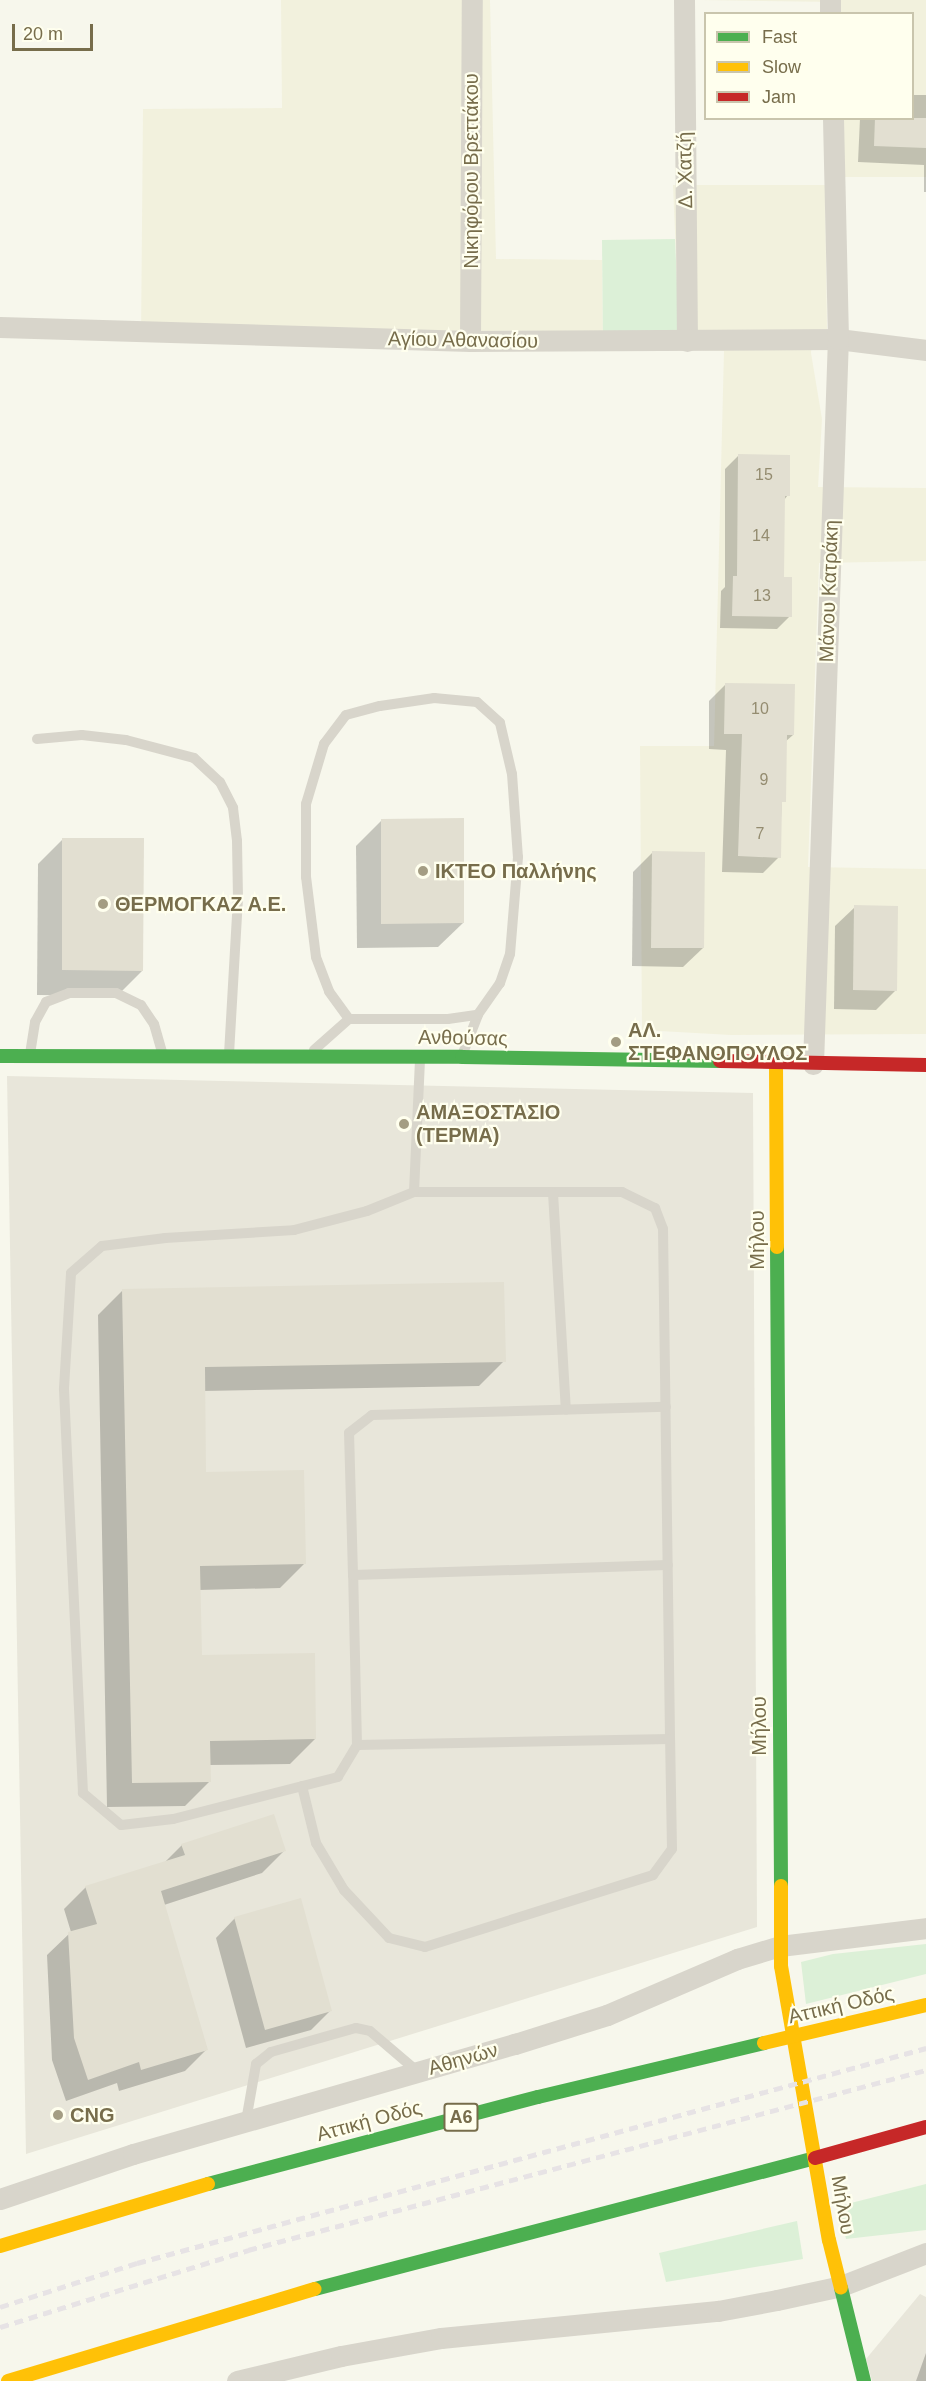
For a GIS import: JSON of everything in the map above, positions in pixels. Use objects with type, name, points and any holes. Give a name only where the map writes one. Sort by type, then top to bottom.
[{"type":"main road","name":"Ανθούσας","points":[[0,1056],[462,1057],[926,1065]]},
{"type":"main road","name":"Μήλου","points":[[776,1063],[780,1956],[829,2240],[864,2381]]},
{"type":"main road","name":"Αττική Οδός","points":[[0,2246],[226,2179],[538,2097],[926,2005]]},
{"type":"main road","points":[[8,2381],[298,2293],[761,2173],[926,2127]]},
{"type":"street","name":"Νικηφόρου Βρεττάκου","points":[[470,341],[472,0]]},
{"type":"street","name":"Δ. Χατζή","points":[[684,0],[687,340]]},
{"type":"street","name":"Μάνου Κατράκη","points":[[813,1064],[838,339],[833,120]]},
{"type":"street","name":"Αγίου Αθανασίου","points":[[0,327],[470,341],[838,339],[926,350]]},
{"type":"street","name":"Αθηνών","points":[[0,2199],[133,2154],[607,2015],[737,1959],[780,1956],[926,1928]]},
{"type":"street","points":[[237,2381],[341,2356],[441,2338],[718,2311],[841,2286],[926,2253]]},
{"type":"lane","points":[[349,1019],[329,992],[316,957],[306,877],[306,804],[324,744],[346,715],[380,706],[434,698],[477,702],[500,723],[512,774],[518,857],[510,954],[501,983],[478,1015],[462,1057]]},
{"type":"lane","points":[[37,739],[82,735],[126,740],[194,758],[220,782],[233,808],[237,841],[238,898],[229,1055]]},
{"type":"lane","points":[[30,1056],[35,1022],[46,1002],[69,993],[116,993],[141,1005],[154,1024],[163,1055]]},
{"type":"lane","points":[[308,1056],[349,1019],[448,1019],[478,1015]]},
{"type":"lane","points":[[414,1192],[420,1057]]},
{"type":"lane","points":[[302,1786],[316,1843],[344,1890],[389,1938],[425,1947],[653,1875],[672,1850],[666,1407],[663,1229],[655,1208],[622,1192],[414,1192],[367,1211],[294,1230],[165,1238],[102,1246],[71,1273],[64,1388],[83,1793],[121,1825],[173,1819],[302,1786],[338,1777],[357,1745],[349,1433],[372,1415],[666,1407]]},
{"type":"lane","points":[[553,1193],[566,1410]]},
{"type":"lane","points":[[352,1575],[668,1565]]},
{"type":"lane","points":[[357,1745],[670,1739]]},
{"type":"lane","points":[[246,2121],[256,2064],[271,2052],[357,2028],[370,2031],[418,2072]]},
{"type":"shaded area","points":[[281,0],[490,0],[496,259],[602,260],[603,348],[141,340],[143,109],[282,108]]},
{"type":"shaded area","points":[[700,0],[926,0],[926,177],[842,177],[841,120],[914,120],[914,12],[839,12],[839,2]]},
{"type":"shaded area","points":[[673,185],[825,185],[827,329],[813,330],[811,353],[822,419],[818,487],[926,488],[926,561],[819,563],[808,867],[926,869],[926,1034],[731,1035],[642,1030],[640,746],[714,746],[724,351],[680,349]]},
{"type":"shaded area","points":[[675,239],[680,349],[603,348],[602,240]]},
{"type":"shaded area","points":[[7,1076],[753,1093],[757,1927],[26,2154]]},
{"type":"shaded area","points":[[926,1944],[926,1974],[806,2004],[801,1962],[833,1954]]},
{"type":"shaded area","points":[[926,2184],[926,2230],[846,2239],[839,2206]]},
{"type":"shaded area","points":[[797,2221],[803,2259],[666,2282],[659,2253]]},
{"type":"shaded area","points":[[920,2294],[926,2297],[926,2381],[872,2381],[866,2359]]},
{"type":"building","points":[[926,118],[926,148],[874,146],[875,120]]},
{"type":"building","points":[[738,454],[790,455],[790,496],[785,496],[784,577],[792,577],[792,617],[732,616],[733,576],[737,576]]},
{"type":"building","points":[[725,683],[795,684],[794,735],[787,735],[786,802],[782,802],[781,858],[738,856],[742,734],[724,734]]},
{"type":"building","name":"ΙΚΤΕΟ Παλλήνης","points":[[464,818],[464,923],[381,924],[381,819]]},
{"type":"building","name":"ΘΕΡΜΟΓΚΑΖ Α.Ε.","points":[[62,838],[144,838],[143,971],[62,970]]},
{"type":"building","points":[[652,851],[705,852],[704,948],[651,948]]},
{"type":"building","points":[[854,905],[898,906],[897,991],[853,990]]},
{"type":"building","points":[[504,1282],[506,1362],[205,1367],[206,1472],[304,1470],[306,1564],[200,1566],[202,1655],[315,1653],[316,1739],[210,1741],[211,1782],[132,1783],[122,1289]]},
{"type":"building","points":[[274,1814],[286,1851],[161,1891],[208,2050],[141,2070],[139,2062],[88,2080],[74,2038],[68,1932],[97,1924],[85,1886],[185,1855],[181,1844]]},
{"type":"building","points":[[301,1898],[332,2011],[265,2030],[234,1917]]},
{"type":"railway","points":[[0,2307],[137,2263],[926,2048]]},
{"type":"railway","points":[[0,2327],[248,2250],[926,2070]]},
{"type":"traffic: fast","points":[[0,1056],[462,1057],[720,1061]]},
{"type":"traffic: fast","points":[[777,1247],[781,1886]]},
{"type":"traffic: fast","points":[[208,2184],[538,2097],[764,2043]]},
{"type":"traffic: fast","points":[[315,2289],[815,2158]]},
{"type":"traffic: fast","points":[[841,2288],[864,2381]]},
{"type":"traffic: slow","points":[[776,1063],[777,1247]]},
{"type":"traffic: slow","points":[[781,1886],[781,1966],[829,2240],[841,2288]]},
{"type":"traffic: slow","points":[[764,2043],[926,2005]]},
{"type":"traffic: slow","points":[[0,2246],[208,2184]]},
{"type":"traffic: slow","points":[[8,2381],[315,2289]]},
{"type":"traffic: jam","points":[[720,1061],[926,1065]]},
{"type":"traffic: jam","points":[[815,2158],[926,2127]]},
{"type":"place","name":"ΙΚΤΕΟ Παλλήνης","points":[[423,871]]},
{"type":"place","name":"ΘΕΡΜΟΓΚΑΖ Α.Ε.","points":[[103,904]]},
{"type":"place","name":"ΑΛ. ΣΤΕΦΑΝΟΠΟΥΛΟΣ","points":[[616,1042]]},
{"type":"place","name":"ΑΜΑΞΟΣΤΑΣΙΟ (ΤΕΡΜΑ)","points":[[404,1124]]},
{"type":"place","name":"CNG","points":[[58,2115]]}]
